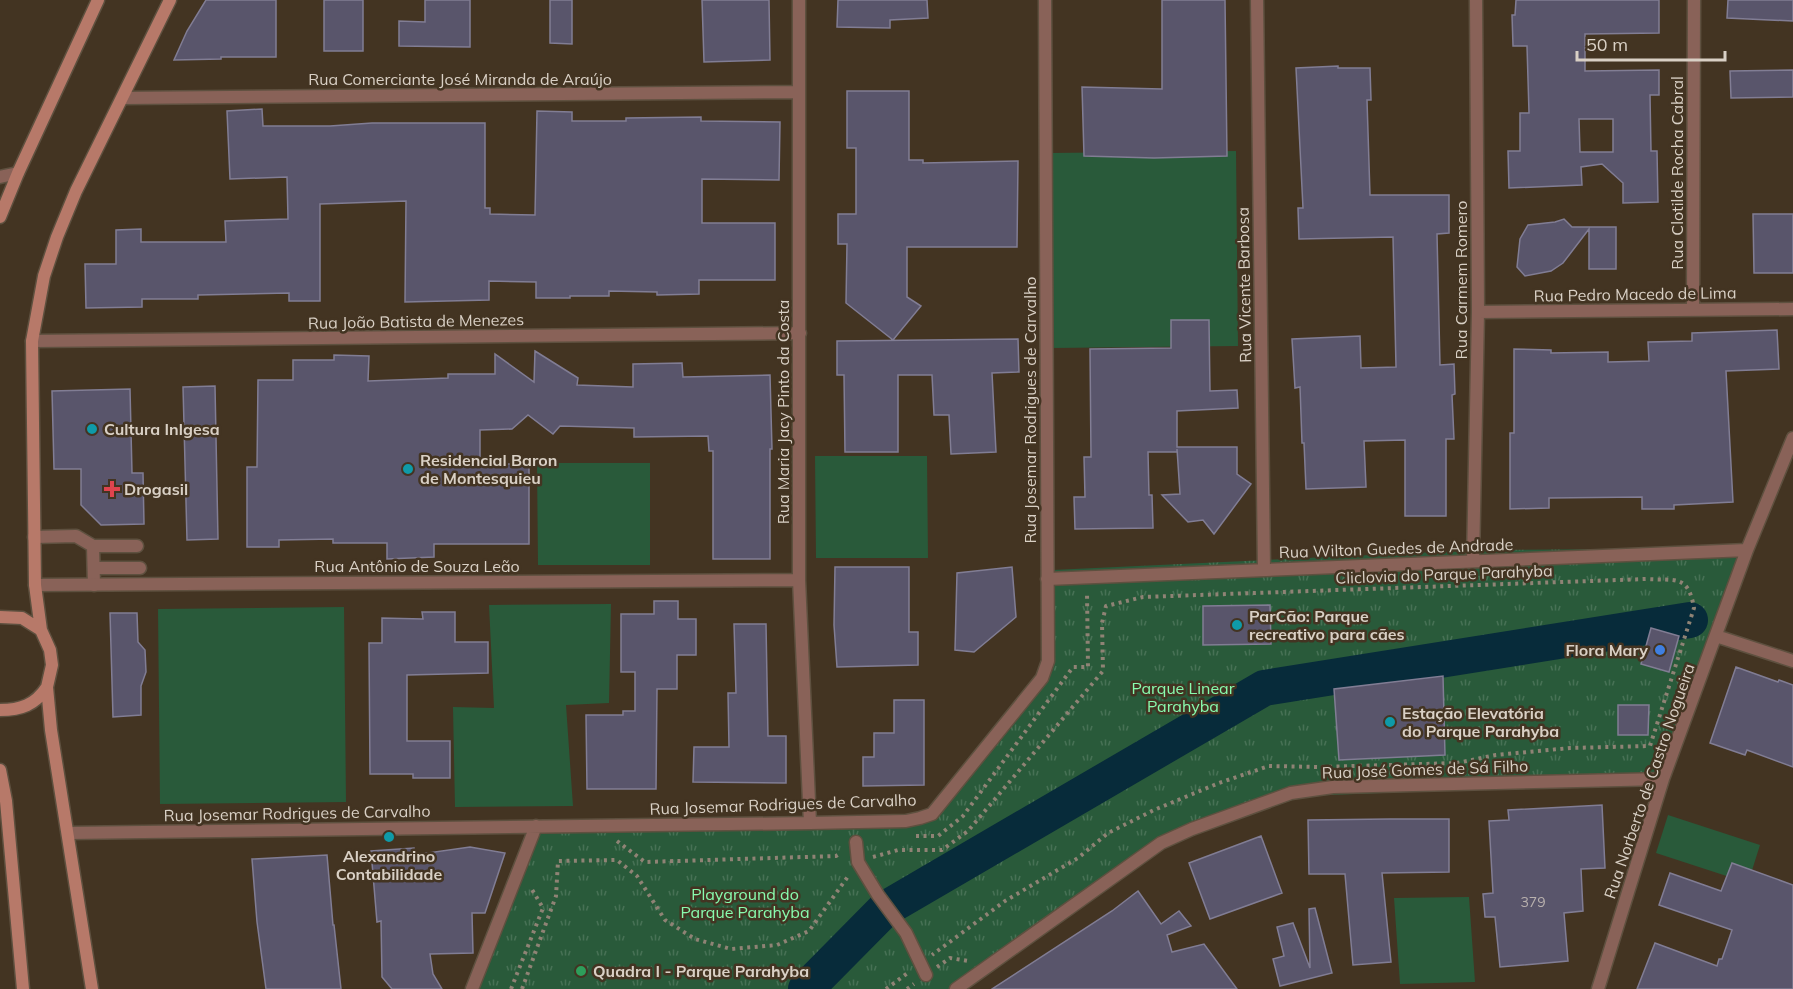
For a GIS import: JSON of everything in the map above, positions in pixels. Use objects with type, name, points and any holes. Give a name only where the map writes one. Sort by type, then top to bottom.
[{"type":"main road","points":[[0,217],[98,0]]},
{"type":"main road","points":[[92,989],[51,730],[47,687],[52,665],[50,650],[41,630],[34,585],[32,341],[44,276],[57,237],[76,191],[170,0]]},
{"type":"main road","points":[[0,617],[22,618],[41,630]]},
{"type":"main road","points":[[0,710],[15,710],[33,703],[47,687]]},
{"type":"main road","points":[[0,770],[6,801],[23,989]]},
{"type":"street","name":"Rua Maria Jacy Pinto da Costa","points":[[799,0],[799,580],[810,823]]},
{"type":"street","name":"Rua Josemar Rodrigues de Carvalho","points":[[68,833],[914,820],[927,816],[938,807],[1042,678],[1048,661],[1045,0]]},
{"type":"street","name":"Rua Vicente Barbosa","points":[[1257,0],[1264,570]]},
{"type":"street","name":"Rua Carmem Romero","points":[[1473,561],[1478,312],[1476,0]]},
{"type":"street","name":"Rua Clotilde Rocha Cabral","points":[[1693,309],[1694,0]]},
{"type":"street","name":"Rua Comerciante José Miranda de Araújo","points":[[123,98],[798,92]]},
{"type":"street","points":[[0,177],[18,173]]},
{"type":"street","name":"Rua Pedro Macedo de Lima","points":[[1478,312],[1793,309]]},
{"type":"street","name":"Rua João Batista de Menezes","points":[[32,341],[800,333]]},
{"type":"street","name":"Rua Norberto de Castro Nogueira","points":[[1598,989],[1663,779],[1747,550],[1793,438]]},
{"type":"street","points":[[34,537],[76,536],[93,546],[137,546]]},
{"type":"street","points":[[93,546],[94,585]]},
{"type":"street","name":"Rua Wilton Guedes de Andrade","points":[[1047,579],[1747,550]]},
{"type":"street","points":[[94,568],[140,568]]},
{"type":"street","name":"Rua Antônio de Souza Leão","points":[[34,585],[799,580]]},
{"type":"street","points":[[1716,636],[1793,661]]},
{"type":"street","name":"Rua José Gomes de Sá Filho","points":[[956,989],[1161,843],[1192,829],[1290,793],[1333,787],[1663,779]]},
{"type":"street","points":[[472,989],[537,826]]},
{"type":"street","points":[[856,842],[858,862],[878,895],[906,933],[923,970]]},
{"type":"path","name":"Cliclovia do Parque Parahyba","points":[[858,862],[898,850],[942,850],[968,831],[1103,670],[1102,623],[1106,606],[1143,597],[1646,579],[1681,581],[1691,590],[1694,608],[1650,746],[1570,748],[1497,755],[1457,763],[1320,767],[1269,766],[1165,806],[1108,832],[1078,858],[1005,900],[923,970],[886,989]]},
{"type":"path","points":[[906,836],[938,836],[963,816],[1073,667],[1088,667],[1088,587]]},
{"type":"path","points":[[606,842],[618,842],[645,862],[836,856],[856,842]]},
{"type":"path","points":[[522,989],[556,896],[558,861],[617,860],[637,876],[665,920],[695,939],[731,949],[777,945],[809,931],[858,862]]},
{"type":"path","points":[[511,989],[543,908],[531,888],[534,879]]},
{"type":"path","points":[[907,989],[923,970],[950,958],[973,962]]},
{"type":"green space","points":[[1236,151],[1238,346],[1052,348],[1050,153]]},
{"type":"green space","points":[[815,456],[927,456],[928,558],[816,558]]},
{"type":"green space","points":[[537,463],[650,463],[650,565],[538,565]]},
{"type":"green space","name":"Parque Linear Parahyba","points":[[1749,548],[1665,782],[1304,796],[1167,843],[957,989],[475,989],[540,824],[936,820],[1053,670],[1053,570],[1479,550]]},
{"type":"green space","points":[[611,604],[609,703],[566,705],[573,806],[455,807],[453,707],[494,708],[489,605]]},
{"type":"green space","points":[[344,607],[346,802],[160,804],[158,609]]},
{"type":"green space","points":[[1668,815],[1760,845],[1748,883],[1656,853]]},
{"type":"green space","points":[[1469,897],[1475,982],[1400,984],[1394,898]]},
{"type":"building","points":[[206,0],[276,0],[276,57],[174,60],[187,31]]},
{"type":"building","points":[[324,0],[363,0],[363,51],[324,51]]},
{"type":"building","points":[[425,0],[470,0],[470,47],[399,46],[399,21],[425,22]]},
{"type":"building","points":[[550,0],[572,0],[572,44],[550,43]]},
{"type":"building","points":[[702,0],[769,0],[770,60],[704,62]]},
{"type":"building","points":[[838,0],[927,0],[928,18],[890,20],[890,28],[837,27]]},
{"type":"building","points":[[1162,0],[1225,0],[1227,156],[1154,158],[1084,156],[1082,87],[1162,89]]},
{"type":"building","points":[[1516,0],[1659,0],[1659,33],[1585,34],[1585,71],[1659,70],[1659,95],[1650,95],[1651,151],[1657,151],[1658,202],[1623,203],[1623,183],[1602,164],[1581,167],[1582,185],[1509,188],[1508,151],[1520,151],[1520,113],[1529,113],[1527,46],[1513,46],[1512,15],[1515,15]],"holes":[[[1579,119],[1613,119],[1613,152],[1580,152]]]},
{"type":"building","points":[[1728,0],[1793,0],[1793,21],[1727,18]]},
{"type":"building","points":[[1338,66],[1338,68],[1370,68],[1371,100],[1367,100],[1370,195],[1449,195],[1449,233],[1437,234],[1440,365],[1454,364],[1455,394],[1452,395],[1454,439],[1446,439],[1446,516],[1405,516],[1405,440],[1364,441],[1366,487],[1306,489],[1300,387],[1295,388],[1292,339],[1360,336],[1361,368],[1396,367],[1393,237],[1299,239],[1298,208],[1303,208],[1296,68]]},
{"type":"building","points":[[1793,70],[1793,97],[1731,98],[1730,71]]},
{"type":"building","points":[[847,91],[909,91],[909,160],[923,160],[923,163],[1018,161],[1017,247],[907,247],[907,297],[921,306],[893,340],[846,303],[847,244],[838,244],[838,214],[856,214],[856,148],[847,148]]},
{"type":"building","points":[[262,109],[263,126],[485,123],[485,208],[490,208],[490,214],[535,215],[537,111],[572,112],[572,121],[701,117],[701,121],[780,122],[779,180],[702,179],[702,223],[775,223],[775,280],[699,280],[699,294],[657,295],[657,292],[609,291],[609,296],[570,296],[570,298],[536,298],[536,282],[489,281],[489,300],[405,302],[406,201],[320,204],[320,301],[289,301],[289,293],[198,295],[198,299],[142,299],[142,307],[86,308],[85,264],[116,264],[116,230],[141,229],[141,242],[226,242],[225,221],[288,219],[287,177],[230,179],[227,111]]},
{"type":"building","points":[[1753,214],[1793,214],[1793,273],[1754,273]]},
{"type":"building","points":[[1564,219],[1572,227],[1616,227],[1616,269],[1589,269],[1589,229],[1563,263],[1551,271],[1525,276],[1517,267],[1520,239],[1528,225]]},
{"type":"building","points":[[1171,320],[1209,320],[1210,391],[1237,390],[1238,408],[1177,411],[1177,447],[1237,447],[1237,474],[1251,484],[1214,534],[1203,520],[1188,522],[1162,495],[1180,494],[1177,449],[1177,452],[1148,452],[1149,495],[1152,495],[1153,528],[1075,529],[1074,497],[1085,497],[1084,457],[1091,457],[1090,349],[1171,348]]},
{"type":"building","points":[[1777,330],[1779,369],[1726,371],[1733,502],[1674,505],[1674,509],[1642,509],[1642,497],[1549,498],[1549,508],[1510,509],[1510,433],[1514,433],[1514,349],[1551,350],[1551,353],[1608,352],[1608,362],[1649,361],[1648,342],[1692,341],[1692,333]]},
{"type":"building","points":[[1018,339],[1019,372],[992,373],[996,452],[951,454],[949,415],[934,415],[932,375],[898,375],[898,452],[845,452],[844,375],[837,375],[837,341]]},
{"type":"building","points":[[535,351],[578,378],[577,385],[633,387],[633,364],[682,363],[683,377],[770,375],[772,449],[770,449],[770,559],[713,559],[713,451],[709,451],[708,436],[634,437],[634,428],[560,426],[553,434],[528,415],[512,429],[480,430],[480,464],[529,464],[529,544],[434,544],[434,557],[387,559],[387,543],[333,543],[333,539],[279,540],[279,547],[247,547],[247,467],[257,467],[258,380],[293,380],[293,360],[334,360],[334,355],[369,356],[368,381],[448,378],[448,374],[495,374],[495,354],[534,382]]},
{"type":"building","points":[[215,386],[218,539],[187,540],[183,387]]},
{"type":"building","name":"Cultura Inlgesa","points":[[130,389],[132,473],[143,473],[144,524],[101,525],[81,505],[81,469],[54,469],[52,391]]},
{"type":"building","points":[[835,567],[909,567],[909,632],[918,632],[918,665],[837,667],[834,625]]},
{"type":"building","points":[[1012,567],[1016,617],[974,652],[955,650],[957,573]]},
{"type":"building","points":[[654,601],[678,601],[678,619],[696,619],[696,655],[677,655],[677,689],[657,689],[656,789],[587,789],[586,715],[623,715],[623,711],[635,711],[635,672],[621,672],[621,614],[654,614]]},
{"type":"building","name":"ParCão: Parque recreativo para cães","points":[[1270,605],[1271,644],[1203,645],[1203,606]]},
{"type":"building","points":[[422,612],[455,612],[455,642],[488,642],[488,673],[407,675],[407,741],[450,741],[450,778],[413,778],[413,774],[370,774],[369,643],[382,643],[382,618],[423,619]]},
{"type":"building","points":[[110,613],[137,613],[138,642],[145,650],[146,672],[141,686],[141,715],[113,717]]},
{"type":"building","points":[[734,624],[766,624],[768,736],[786,736],[786,783],[693,782],[694,747],[729,747],[728,693],[736,693]]},
{"type":"building","name":"Flora Mary","points":[[1651,628],[1679,636],[1669,672],[1641,664]]},
{"type":"building","points":[[1736,667],[1793,685],[1793,767],[1747,750],[1745,755],[1710,743]]},
{"type":"building","name":"Estação Elevatória do Parque Parahyba","points":[[1443,676],[1445,755],[1339,760],[1334,689]]},
{"type":"building","points":[[894,700],[924,700],[924,785],[863,786],[863,757],[874,757],[874,733],[894,733]]},
{"type":"building","points":[[1618,705],[1649,705],[1648,735],[1618,735]]},
{"type":"building","points":[[1602,805],[1605,868],[1581,869],[1583,911],[1564,913],[1568,961],[1500,967],[1495,917],[1485,917],[1483,894],[1493,893],[1489,821],[1509,820],[1508,810]]},
{"type":"building","points":[[1449,819],[1449,872],[1382,873],[1391,962],[1353,965],[1345,874],[1309,874],[1308,820]]},
{"type":"building","points":[[1261,836],[1282,893],[1210,919],[1189,863]]},
{"type":"building","points":[[470,847],[505,853],[485,913],[472,913],[473,953],[430,954],[433,974],[442,989],[392,989],[382,977],[381,921],[377,922],[371,851],[414,848],[414,855]]},
{"type":"building","points":[[327,855],[341,989],[266,989],[252,859]]},
{"type":"building","points":[[1732,863],[1793,885],[1793,989],[1637,989],[1655,943],[1717,966],[1719,959],[1722,959],[1732,930],[1659,905],[1670,873],[1721,891]]},
{"type":"building","points":[[1138,891],[1161,924],[1179,911],[1191,926],[1167,935],[1172,952],[1204,944],[1237,989],[992,989],[1112,911]]},
{"type":"building","points":[[1315,908],[1332,973],[1280,986],[1273,959],[1284,956],[1277,927],[1293,923],[1310,968],[1309,909]]},
{"type":"waterway","points":[[806,989],[885,909],[1264,688],[1690,620]]},
{"type":"place","name":"Cultura Inlgesa","points":[[92,429]]},
{"type":"place","name":"Residencial Baron de Montesquieu","points":[[408,469]]},
{"type":"place","name":"Drogasil","points":[[112,489]]},
{"type":"place","name":"ParCão: Parque recreativo para cães","points":[[1237,625]]},
{"type":"place","name":"Flora Mary","points":[[1660,650]]},
{"type":"place","name":"Estação Elevatória do Parque Parahyba","points":[[1390,722]]},
{"type":"place","name":"Alexandrino Contabilidade","points":[[389,837]]},
{"type":"place","name":"Quadra I - Parque Parahyba","points":[[581,971]]},
{"type":"park label","name":"Playground do Parque Parahyba","points":[[745,903]]}]
